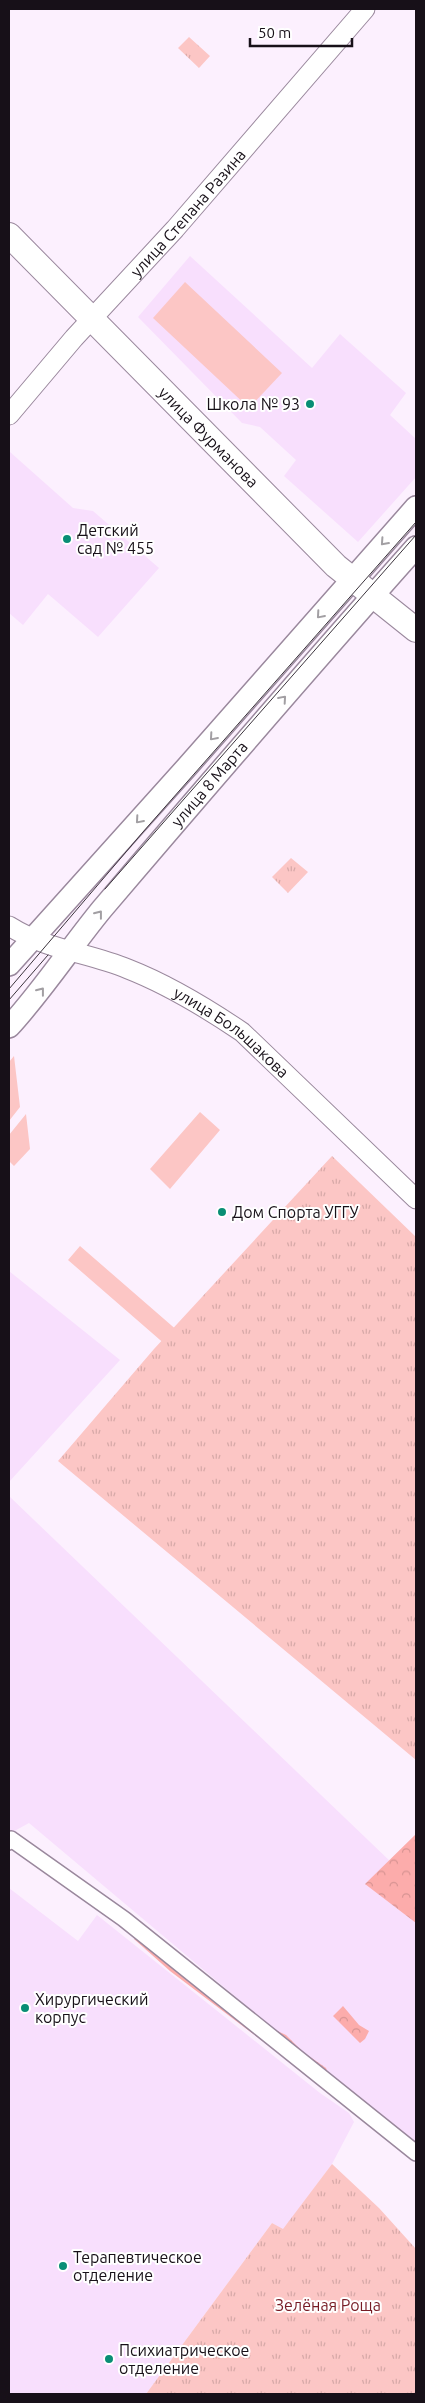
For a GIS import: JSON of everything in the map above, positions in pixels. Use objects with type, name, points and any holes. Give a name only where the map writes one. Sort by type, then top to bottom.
[{"type":"main road","name":"улица Фурманова","points":[[9,235],[336,566],[416,630]]},
{"type":"main road","name":"улица 8 Марта","points":[[9,965],[416,507]]},
{"type":"main road","name":"улица 8 Марта","points":[[9,1028],[38,996],[99,913],[206,787],[416,547]]},
{"type":"street","name":"улица Степана Разина","points":[[9,415],[92,319],[175,229],[365,9]]},
{"type":"street","name":"улица Большакова","points":[[9,926],[32,939],[70,953],[126,968],[168,987],[242,1032],[416,1199]]},
{"type":"street","points":[[9,1842],[12,1839],[124,1919],[416,2153]]},
{"type":"shaded area","name":"Школа № 93","points":[[190,256],[312,368],[340,334],[406,393],[390,415],[416,439],[416,477],[358,542],[284,476],[296,460],[260,427],[242,423],[138,317]]},
{"type":"shaded area","name":"Детский сад № 455","points":[[10,452],[73,508],[93,511],[159,568],[98,637],[48,594],[23,625],[9,613]]},
{"type":"shaded area","points":[[9,1271],[120,1360],[9,1482]]},
{"type":"shaded area","points":[[9,1496],[416,1886],[416,2144],[331,2077],[29,1823],[9,1834]]},
{"type":"shaded area","points":[[9,1888],[78,1941],[97,1915],[320,2093],[349,2113],[354,2122],[332,2164],[283,2230],[272,2223],[146,2394],[9,2394]]},
{"type":"green space","points":[[189,37],[210,56],[199,68],[178,48]]},
{"type":"green space","points":[[185,282],[282,373],[249,408],[153,318]]},
{"type":"green space","points":[[291,858],[308,872],[288,893],[272,877]]},
{"type":"green space","points":[[14,1056],[20,1107],[9,1121],[9,1062]]},
{"type":"green space","points":[[200,1112],[220,1130],[170,1189],[150,1169]]},
{"type":"green space","points":[[26,1114],[30,1149],[14,1166],[9,1161],[9,1135]]},
{"type":"green space","points":[[332,1156],[416,1237],[416,1760],[58,1461],[154,1349]]},
{"type":"green space","points":[[80,1246],[179,1332],[167,1346],[68,1260]]},
{"type":"green space","points":[[416,1834],[416,1923],[365,1884]]},
{"type":"green space","points":[[143,1930],[271,2028],[286,2035],[303,2052],[326,2068],[328,2073],[310,2077],[170,1971],[134,1939]]},
{"type":"green space","points":[[343,2006],[359,2025],[369,2031],[365,2039],[360,2043],[333,2016]]},
{"type":"green space","name":"Зелёная Роща","points":[[332,2164],[379,2208],[416,2249],[416,2394],[146,2394],[272,2223],[283,2229]]},
{"type":"tram line","points":[[9,989],[143,832],[416,522]]},
{"type":"tram line","points":[[105,889],[416,535]]},
{"type":"tram line","points":[[9,1000],[48,955]]},
{"type":"place","name":"Школа № 93","points":[[310,404]]},
{"type":"place","name":"Детский сад № 455","points":[[67,539]]},
{"type":"place","name":"Дом Спорта УГГУ","points":[[222,1212]]},
{"type":"place","name":"Хирургический корпус","points":[[25,2008]]},
{"type":"place","name":"Терапевтическое отделение","points":[[63,2266]]},
{"type":"place","name":"Психиатрическое отделение","points":[[109,2359]]}]
